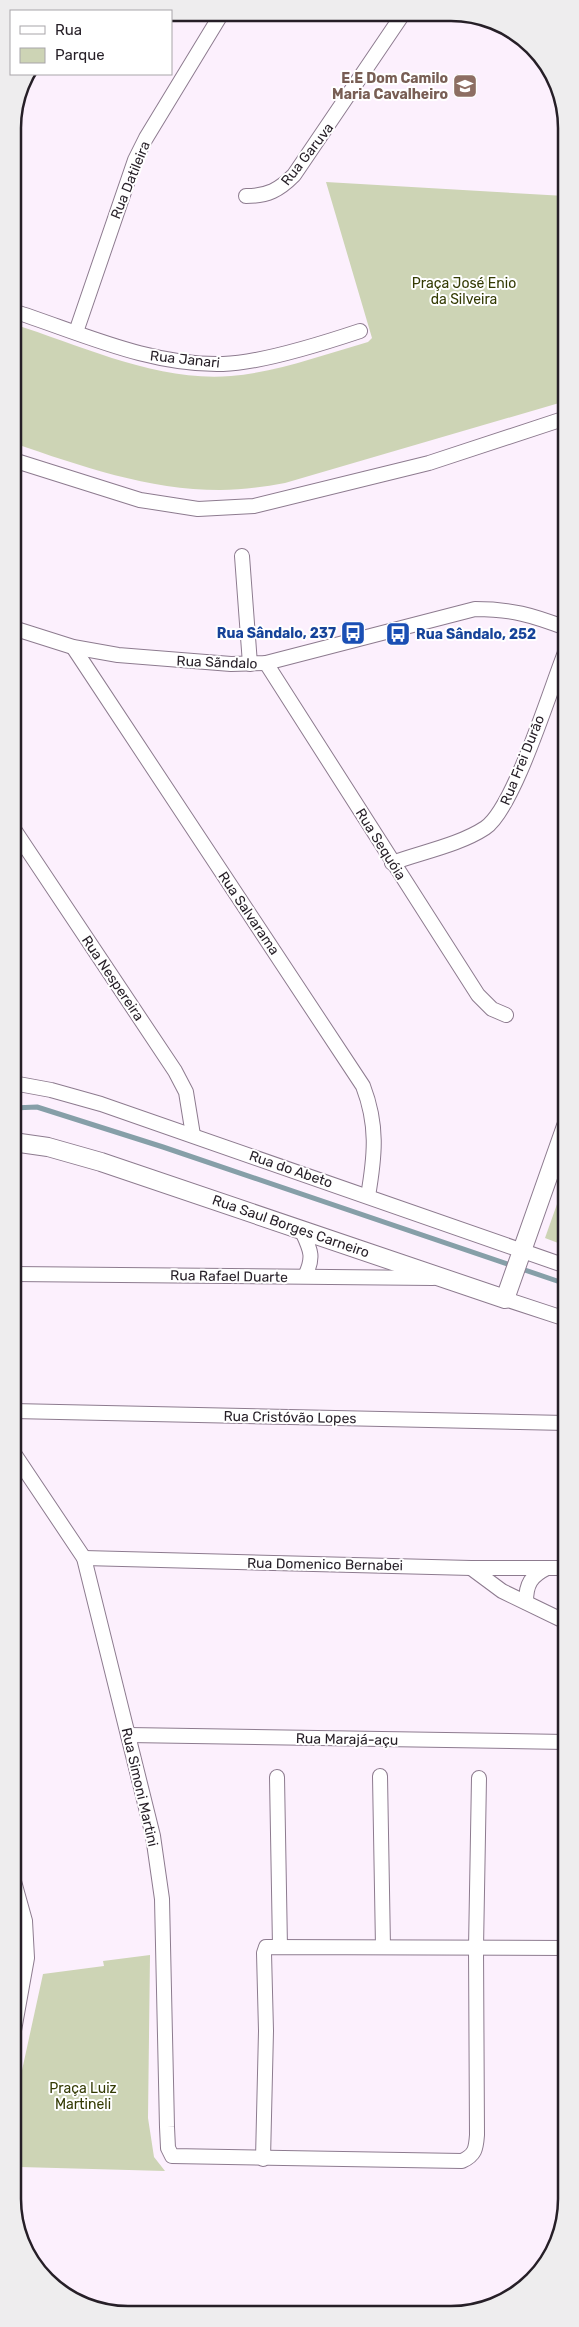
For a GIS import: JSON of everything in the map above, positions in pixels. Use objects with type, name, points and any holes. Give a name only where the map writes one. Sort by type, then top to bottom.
[{"type":"street","name":"Rua Datileira","points":[[76,332],[135,160],[146,138],[217,21]]},
{"type":"street","name":"Rua Garuva","points":[[246,196],[262,196],[280,190],[294,175],[398,21]]},
{"type":"street","name":"Rua Janari","points":[[21,314],[142,355],[191,363],[224,364],[263,358],[360,330]]},
{"type":"street","points":[[21,463],[140,500],[198,509],[254,506],[428,463],[558,421]]},
{"type":"street","points":[[242,556],[250,664]]},
{"type":"street","name":"Rua Sãndalo","points":[[21,631],[73,647],[146,658],[250,664],[266,663],[475,609],[504,609],[529,614],[558,625]]},
{"type":"street","name":"Rua Salvarama","points":[[73,647],[363,1086],[372,1108],[374,1128],[375,1156],[368,1196]]},
{"type":"street","name":"Rua Sequóia","points":[[266,663],[478,996],[492,1009],[506,1015]]},
{"type":"street","name":"Rua Frei Durão","points":[[392,863],[466,839],[487,827],[502,809],[523,764],[558,671]]},
{"type":"street","name":"Rua Nespereira","points":[[21,840],[175,1071],[186,1092],[193,1135]]},
{"type":"street","name":"Rua do Abeto","points":[[21,1084],[51,1090],[101,1104],[368,1196],[520,1255],[558,1264]]},
{"type":"street","name":"Rua Saul Borges Carneiro","points":[[21,1143],[48,1147],[100,1162],[444,1278],[507,1293],[558,1315]]},
{"type":"street","points":[[507,1293],[520,1255],[558,1170]]},
{"type":"street","points":[[301,1230],[312,1253],[310,1265],[305,1276]]},
{"type":"street","name":"Rua Rafael Duarte","points":[[21,1274],[444,1278]]},
{"type":"street","name":"Rua Cristóvão Lopes","points":[[21,1411],[558,1423]]},
{"type":"street","name":"Rua Simoni Martini","points":[[21,1464],[84,1558],[153,1836],[162,1899],[168,2148],[172,2156],[175,2157],[263,2159]]},
{"type":"street","name":"Rua Domenico Bernabei","points":[[84,1558],[471,1568],[558,1568]]},
{"type":"street","points":[[471,1568],[502,1591],[558,1618]]},
{"type":"street","points":[[526,1602],[528,1583],[534,1575],[548,1568]]},
{"type":"street","name":"Rua Marajá-açu","points":[[128,1735],[558,1742]]},
{"type":"street","points":[[380,1776],[383,1947]]},
{"type":"street","points":[[277,1777],[280,1946]]},
{"type":"street","points":[[479,1778],[476,1948],[476,2150],[470,2157],[462,2161],[263,2159],[266,2031],[264,1953],[266,1947],[280,1946],[476,1948],[558,1948]]},
{"type":"street","points":[[21,1904],[26,1921],[27,1958],[21,1994]]},
{"type":"green space","name":"Praça José Enio da Silveira","points":[[326,182],[558,196],[558,403],[285,483],[236,489],[193,489],[141,481],[89,468],[21,446],[21,327],[120,361],[175,374],[203,376],[231,376],[265,371],[368,342],[372,338]]},
{"type":"green space","points":[[558,1201],[558,1243],[545,1238]]},
{"type":"green space","name":"Praça Luiz Martineli","points":[[150,1955],[148,2118],[154,2157],[165,2171],[21,2167],[21,2075],[43,1974],[104,1966],[103,1961]]},
{"type":"waterway","points":[[21,1108],[37,1107],[163,1147],[558,1281]]},
{"type":"place","name":"E.E Dom Camilo Maria Cavalheiro","points":[[465,86]]},
{"type":"place","name":"Rua Sândalo, 237","points":[[353,633]]},
{"type":"place","name":"Rua Sândalo, 252","points":[[398,634]]}]
